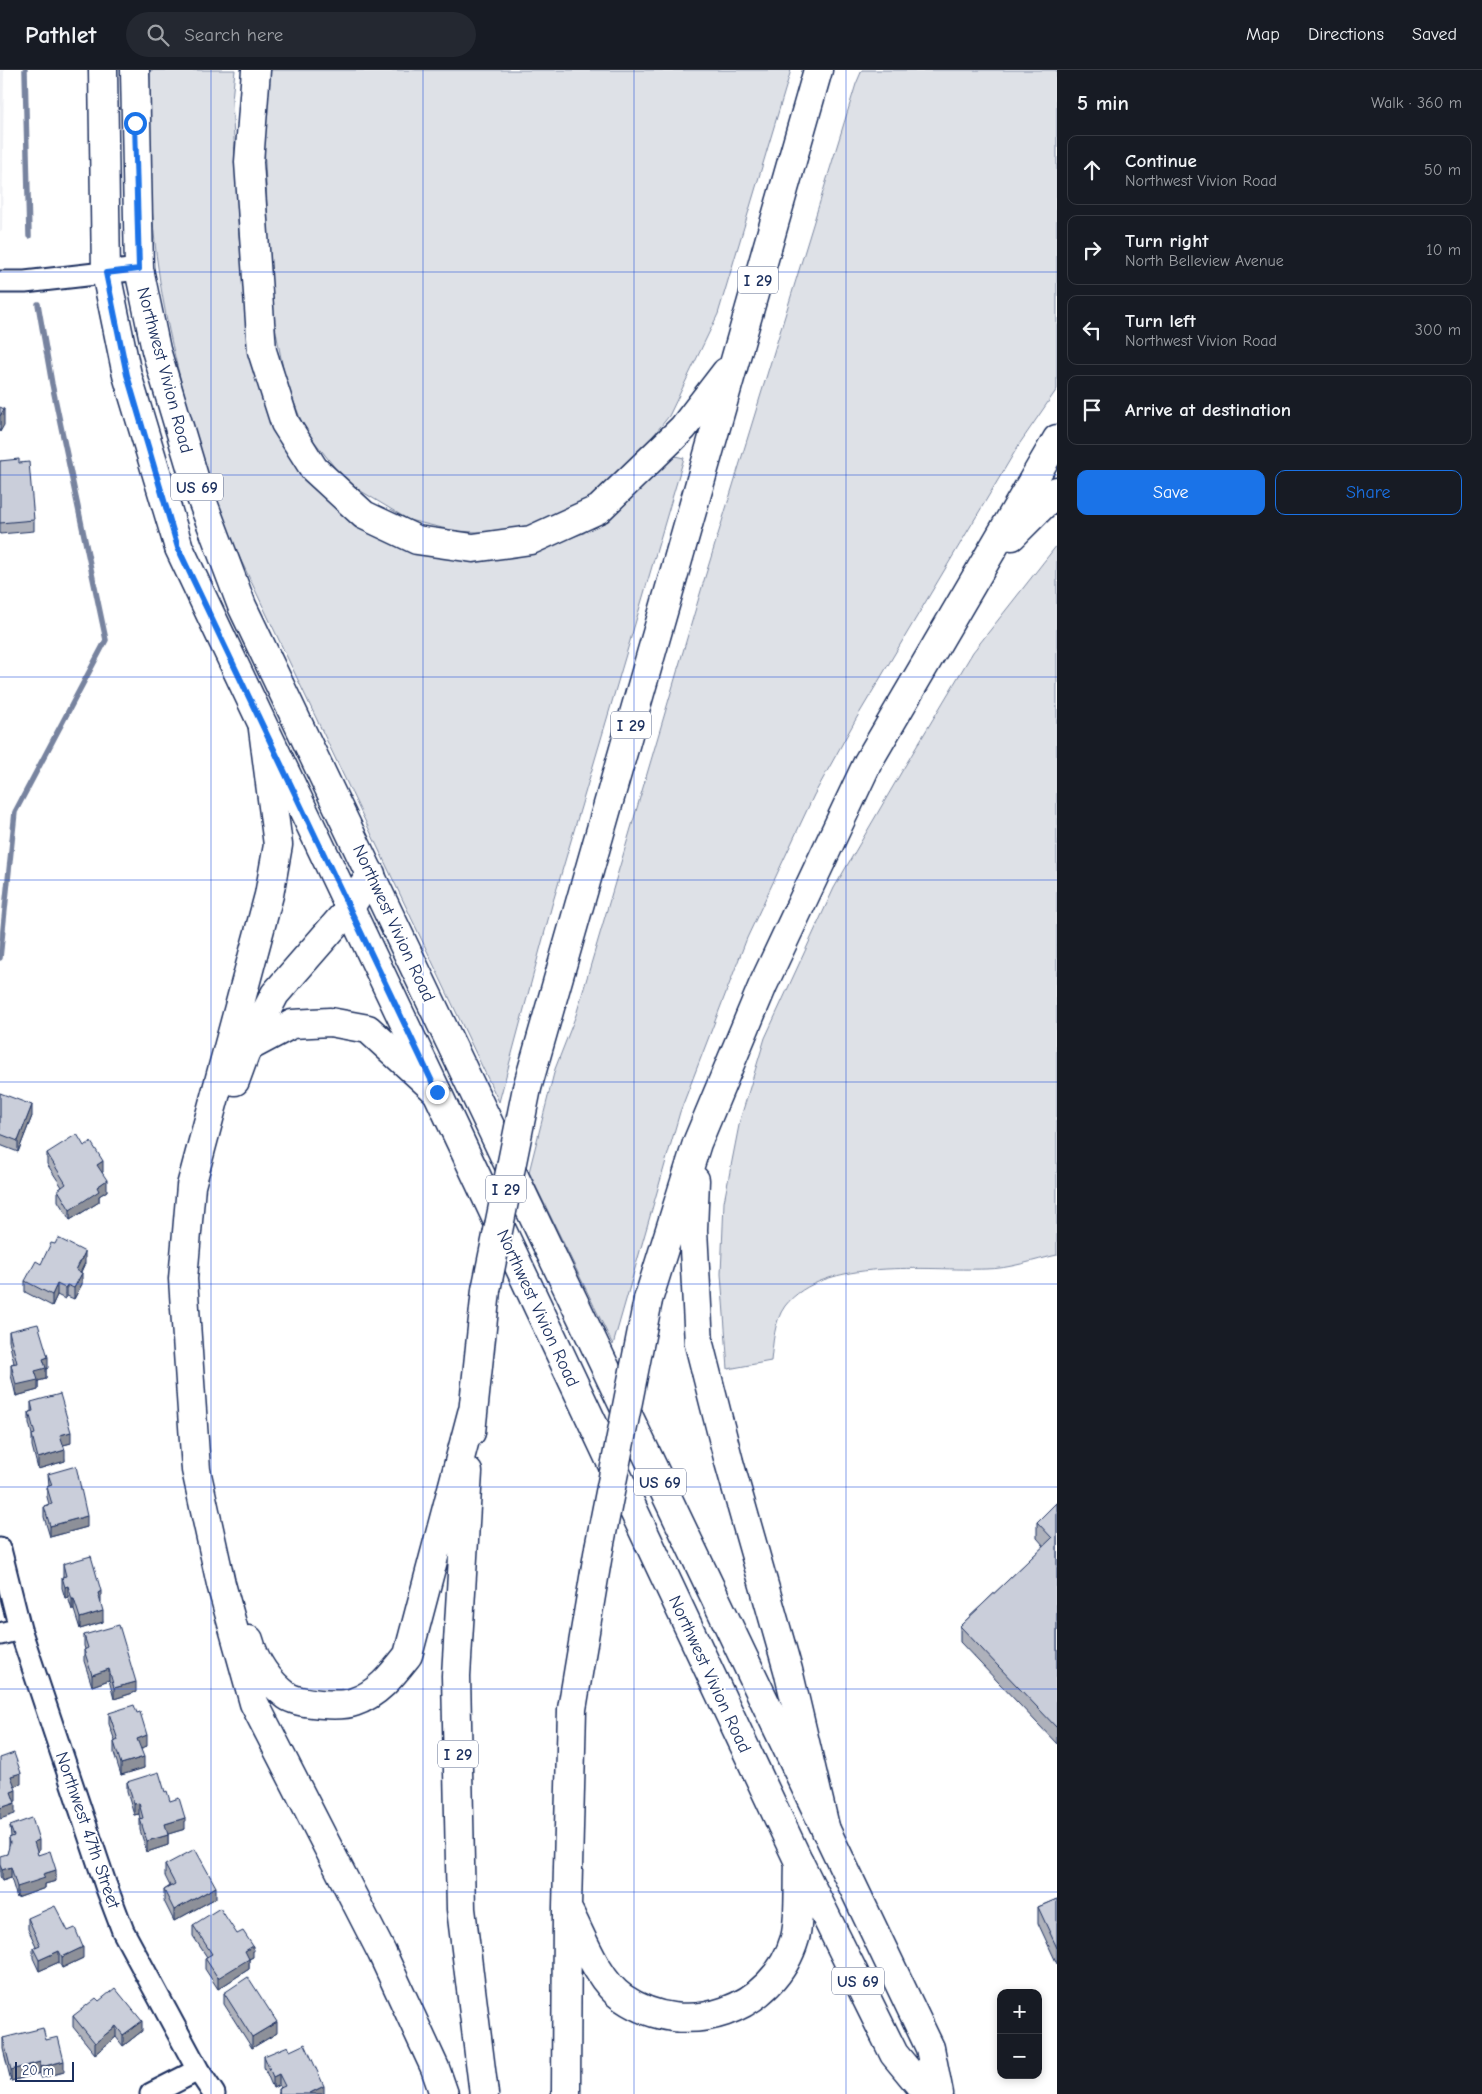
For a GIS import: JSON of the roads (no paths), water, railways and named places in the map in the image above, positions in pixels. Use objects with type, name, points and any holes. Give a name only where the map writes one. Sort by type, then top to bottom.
[{"type":"main road","name":"Northwest Vivion Road","points":[[103,70],[106,273],[127,375],[178,548],[437,1092],[799,1862],[894,2054],[927,2094]]},
{"type":"main road","name":"Northwest Vivion Road","points":[[135,70],[139,269],[156,350],[197,487],[242,606],[930,2048],[939,2094]]},
{"type":"main road","points":[[256,70],[249,162],[262,350],[285,424],[314,469],[364,515],[417,540],[427,542],[473,548],[531,540],[599,509],[682,428],[735,361]]},
{"type":"main road","name":"I 29","points":[[484,2094],[461,1909],[456,1676],[472,1413],[486,1290],[527,1088],[818,70]]},
{"type":"main road","points":[[781,199],[838,70]]},
{"type":"main road","points":[[566,2094],[567,1907],[572,1710],[599,1548],[648,1300],[697,1143],[763,985],[868,762],[1057,439]]},
{"type":"main road","points":[[986,561],[1057,491]]},
{"type":"main road","points":[[263,729],[278,845],[269,895],[191,1186],[188,1214],[183,1279],[196,1470],[221,1584],[254,1703],[382,1953],[435,2068],[444,2094]]},
{"type":"main road","points":[[371,874],[349,909],[275,994],[248,1048],[227,1101],[206,1201],[198,1300],[204,1409],[223,1536],[251,1648],[261,1669],[288,1697],[326,1705],[354,1702],[384,1686],[408,1655],[472,1413]]},
{"type":"main road","points":[[248,1048],[292,1024],[330,1022],[368,1029],[437,1092]]},
{"type":"main road","points":[[697,1143],[693,1230],[699,1344],[729,1462],[788,1670],[826,1830]]},
{"type":"main road","points":[[567,1907],[598,1969],[622,1998],[653,2014],[686,2019],[715,2015],[741,2005],[761,1990],[783,1968],[795,1936],[799,1862]]},
{"type":"street","points":[[0,282],[25,282],[139,269]]},
{"type":"street","name":"Northwest 47th Street","points":[[0,1549],[20,1629],[106,1886],[123,1931],[198,2070],[214,2094]]},
{"type":"street","points":[[0,1634],[20,1629]]},
{"type":"street","points":[[150,2094],[198,2070]]},
{"type":"waterway","points":[[25,70],[29,236]]},
{"type":"waterway","points":[[0,958],[15,812],[106,640],[52,384],[38,304]]}]
